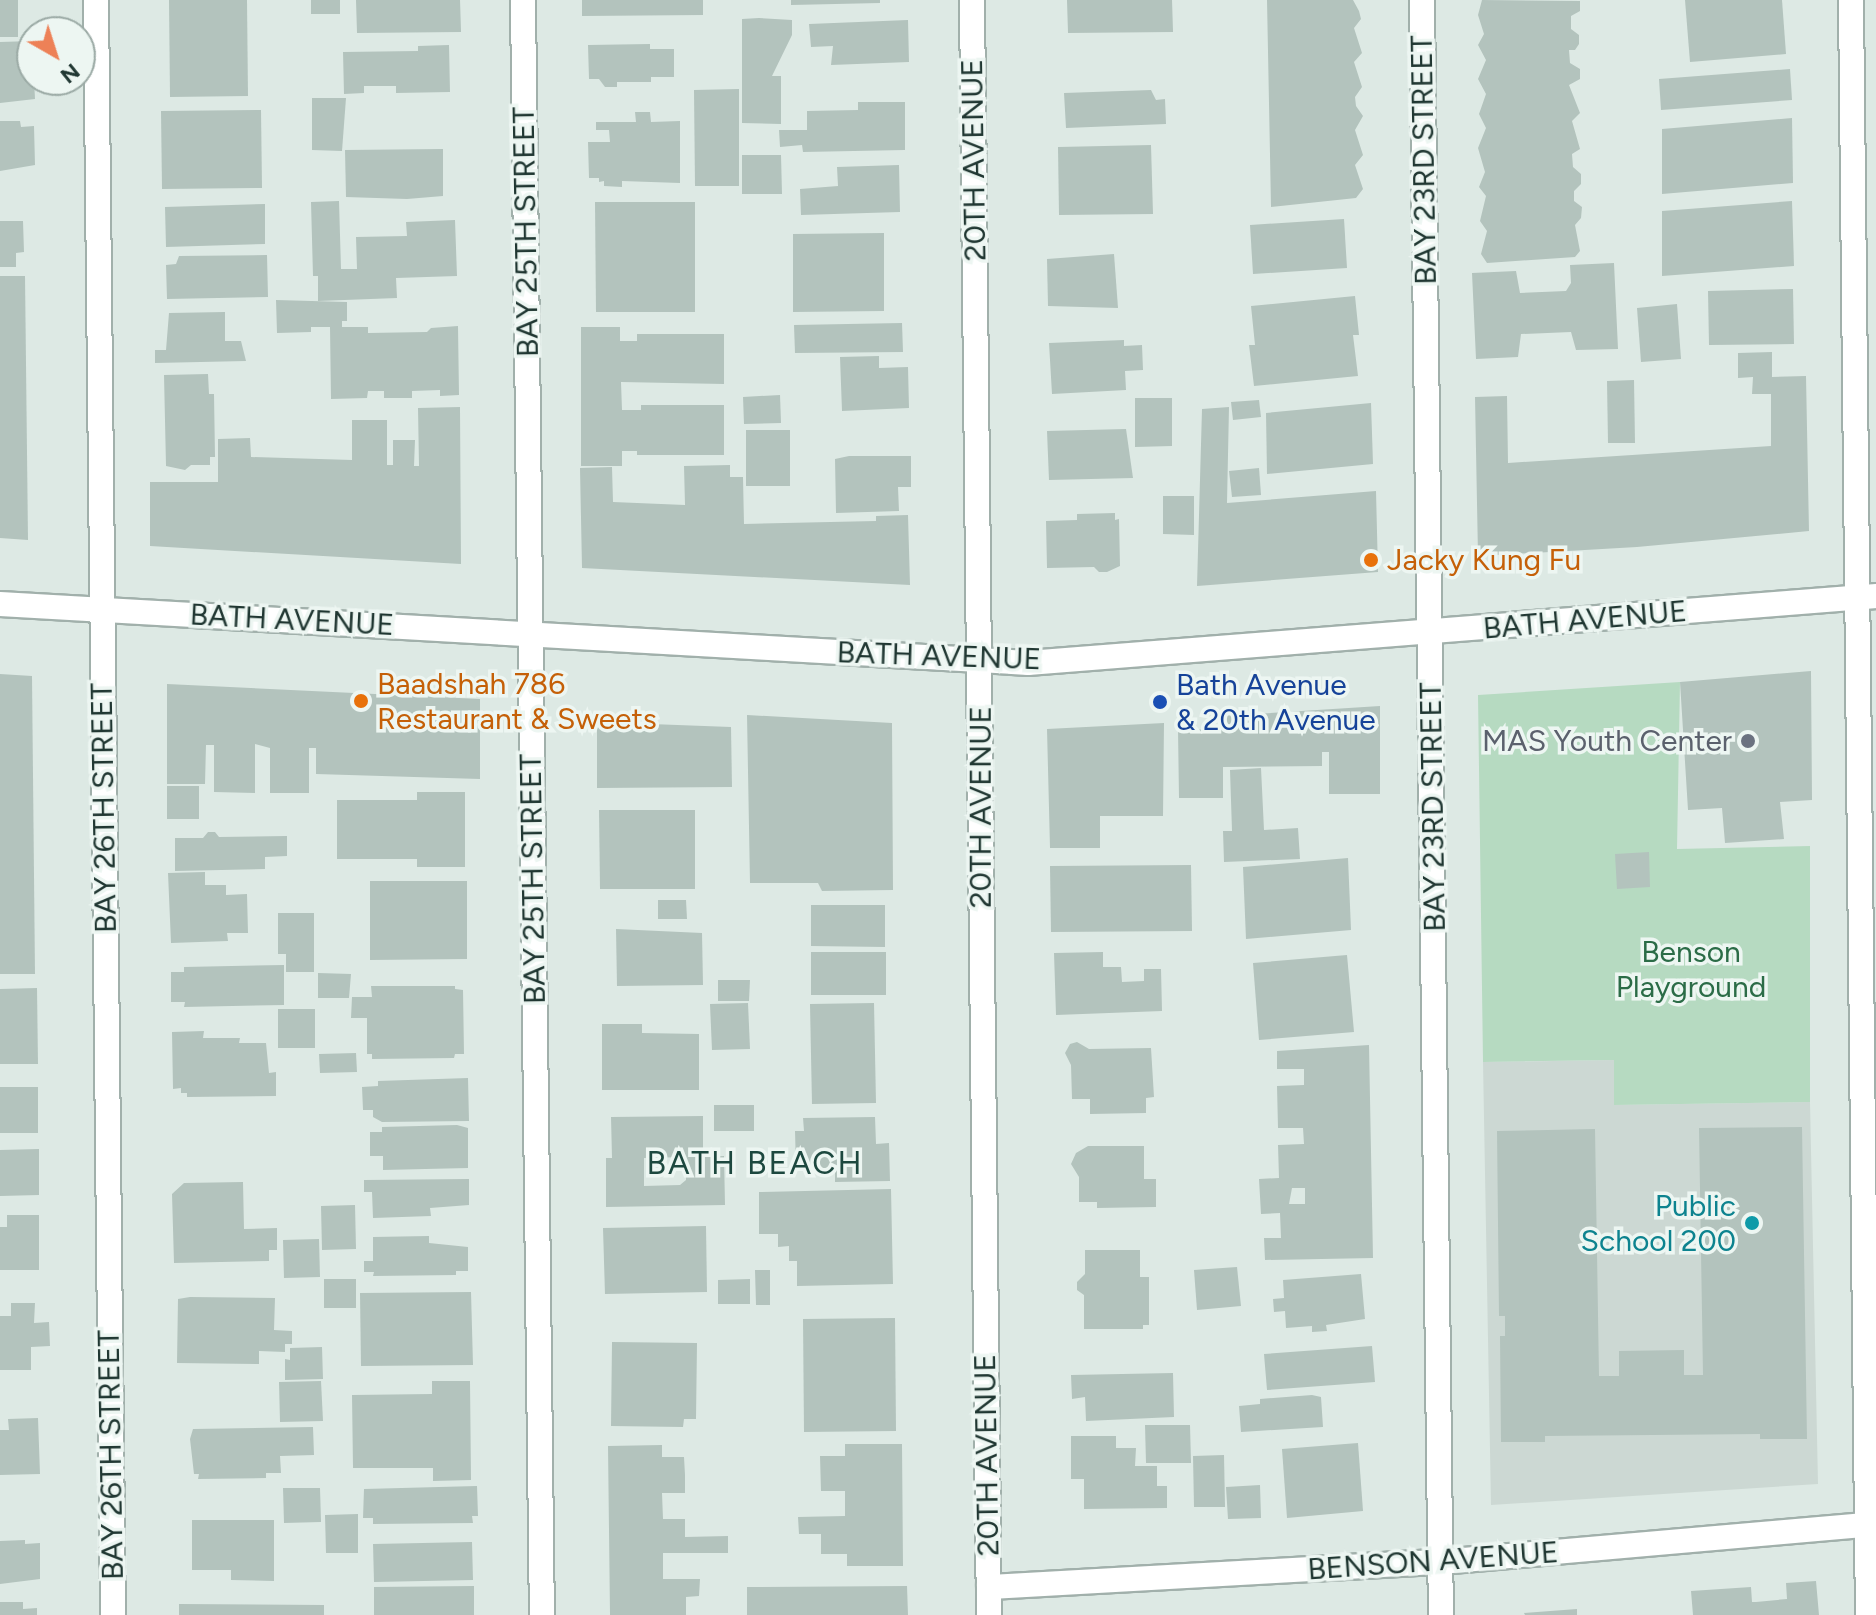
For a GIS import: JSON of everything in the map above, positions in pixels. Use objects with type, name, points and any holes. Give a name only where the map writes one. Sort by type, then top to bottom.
[{"type":"street","name":"BAY 26TH STREET","points":[[96,0],[113,1615]]},
{"type":"street","name":"BAY 25TH STREET","points":[[523,0],[542,1615]]},
{"type":"street","name":"20TH AVENUE","points":[[972,0],[989,1615]]},
{"type":"street","name":"BAY 23RD STREET","points":[[1422,0],[1441,1615]]},
{"type":"street","points":[[1851,0],[1867,597],[1871,1525],[1868,1615]]},
{"type":"street","name":"BATH AVENUE","points":[[0,604],[1028,663],[1867,597]]},
{"type":"street","name":"BENSON AVENUE","points":[[989,1587],[1441,1562],[1871,1525]]},
{"type":"shaded area","points":[[1615,1060],[1615,1105],[1810,1102],[1818,1484],[1491,1505],[1483,1062]]},
{"type":"green space","name":"Benson Playground","points":[[1680,682],[1677,849],[1810,846],[1810,1102],[1614,1105],[1614,1060],[1483,1062],[1478,695]]},
{"type":"building","points":[[0,0],[18,0],[16,37],[0,37]]},
{"type":"building","points":[[169,0],[247,0],[248,96],[170,97]]},
{"type":"building","points":[[311,0],[340,0],[340,14],[311,14]]},
{"type":"building","points":[[356,0],[460,0],[461,32],[357,33]]},
{"type":"building","points":[[582,0],[703,0],[703,15],[582,16]]},
{"type":"building","points":[[791,0],[880,0],[880,3],[791,5]]},
{"type":"building","points":[[1067,0],[1172,0],[1173,32],[1068,33]]},
{"type":"building","points":[[1267,0],[1353,0],[1359,11],[1361,19],[1354,28],[1362,53],[1354,62],[1362,87],[1355,97],[1356,106],[1363,116],[1355,130],[1363,155],[1355,165],[1363,189],[1356,198],[1271,207]]},
{"type":"building","points":[[1482,0],[1580,1],[1580,11],[1571,16],[1571,29],[1579,35],[1579,44],[1575,50],[1569,50],[1570,63],[1580,69],[1580,79],[1569,85],[1580,113],[1572,121],[1580,149],[1572,154],[1573,167],[1581,174],[1581,184],[1574,191],[1574,201],[1582,207],[1581,218],[1575,225],[1580,251],[1575,257],[1487,263],[1481,254],[1487,231],[1480,221],[1486,196],[1479,187],[1485,172],[1478,148],[1486,128],[1479,114],[1486,94],[1478,79],[1486,60],[1478,45],[1484,34],[1478,15]]},
{"type":"building","points":[[1685,0],[1782,0],[1786,54],[1690,62]]},
{"type":"building","points":[[742,19],[792,20],[792,35],[772,76],[781,76],[781,124],[742,123]]},
{"type":"building","points":[[908,20],[909,62],[831,65],[833,46],[811,47],[809,24]]},
{"type":"building","points":[[0,42],[16,42],[16,96],[35,96],[35,99],[0,103]]},
{"type":"building","points":[[650,44],[650,49],[674,49],[674,77],[651,77],[651,82],[617,82],[617,87],[605,87],[599,79],[589,79],[588,45]]},
{"type":"building","points":[[449,45],[450,92],[396,93],[396,86],[364,86],[364,93],[344,94],[343,52],[418,51],[418,46]]},
{"type":"building","points":[[1790,69],[1792,100],[1661,110],[1659,79]]},
{"type":"building","points":[[739,89],[739,186],[695,186],[694,90]]},
{"type":"building","points":[[1151,90],[1156,100],[1165,99],[1166,124],[1066,128],[1064,93]]},
{"type":"building","points":[[312,98],[346,98],[342,151],[312,150]]},
{"type":"building","points":[[858,102],[905,102],[905,150],[803,152],[802,145],[780,147],[779,130],[807,130],[807,111],[858,110]]},
{"type":"building","points":[[261,110],[262,188],[162,189],[161,111]]},
{"type":"building","points":[[635,112],[650,112],[651,122],[680,121],[680,183],[622,181],[622,187],[604,186],[604,181],[599,182],[599,178],[589,178],[588,142],[610,142],[609,130],[596,130],[596,122],[636,122]]},
{"type":"building","points":[[1792,118],[1793,183],[1662,194],[1662,129]]},
{"type":"building","points":[[0,121],[20,121],[21,127],[34,126],[35,165],[0,171]]},
{"type":"building","points":[[1151,145],[1153,214],[1059,215],[1058,147]]},
{"type":"building","points":[[443,149],[443,196],[407,199],[346,197],[345,150]]},
{"type":"building","points":[[742,155],[781,155],[782,194],[742,194]]},
{"type":"building","points":[[899,165],[900,212],[801,215],[800,189],[838,186],[837,167]]},
{"type":"building","points":[[339,201],[341,269],[357,269],[356,237],[407,236],[406,222],[455,220],[457,276],[396,278],[397,298],[318,301],[318,276],[313,276],[311,202]]},
{"type":"building","points":[[1792,201],[1794,266],[1662,276],[1662,211]]},
{"type":"building","points":[[595,202],[695,202],[695,312],[596,312]]},
{"type":"building","points":[[265,204],[265,244],[166,247],[165,207]]},
{"type":"building","points":[[1344,219],[1347,268],[1253,274],[1250,225]]},
{"type":"building","points":[[0,221],[23,221],[24,252],[16,253],[16,267],[0,267]]},
{"type":"building","points":[[884,233],[884,311],[793,312],[793,234]]},
{"type":"building","points":[[1114,254],[1118,308],[1048,306],[1047,259]]},
{"type":"building","points":[[267,255],[268,297],[167,299],[166,265],[176,264],[179,256]]},
{"type":"building","points":[[1614,263],[1618,349],[1576,350],[1571,332],[1521,334],[1518,357],[1476,359],[1472,273],[1516,271],[1520,293],[1566,291],[1571,283],[1570,265]]},
{"type":"building","points":[[0,276],[25,276],[28,540],[0,538]]},
{"type":"building","points":[[1793,289],[1794,344],[1709,345],[1708,291]]},
{"type":"building","points":[[1355,296],[1359,335],[1353,335],[1358,376],[1254,386],[1249,345],[1255,345],[1251,306]]},
{"type":"building","points":[[276,300],[347,302],[347,321],[342,321],[342,327],[368,327],[368,333],[427,332],[431,328],[458,326],[459,395],[440,396],[440,390],[412,391],[412,398],[384,398],[384,391],[368,391],[367,398],[331,399],[330,327],[311,327],[311,332],[277,333]]},
{"type":"building","points":[[1677,304],[1681,359],[1641,362],[1637,308]]},
{"type":"building","points":[[225,312],[225,341],[241,341],[246,361],[155,363],[155,350],[166,350],[169,313]]},
{"type":"building","points":[[902,323],[903,352],[795,353],[794,325]]},
{"type":"building","points":[[581,327],[620,327],[620,341],[637,341],[637,334],[724,334],[724,384],[621,382],[622,410],[641,410],[641,405],[724,405],[724,455],[637,455],[637,451],[622,451],[622,466],[581,466]]},
{"type":"building","points":[[1124,340],[1124,346],[1142,345],[1143,370],[1125,371],[1126,390],[1052,394],[1049,343]]},
{"type":"building","points":[[1772,352],[1772,377],[1806,376],[1809,531],[1637,547],[1478,556],[1475,397],[1507,396],[1508,463],[1771,446],[1771,394],[1752,394],[1753,377],[1738,378],[1738,353]]},
{"type":"building","points":[[879,356],[879,368],[908,367],[909,408],[842,411],[840,357]]},
{"type":"building","points":[[208,374],[209,394],[214,394],[215,457],[210,457],[210,465],[191,465],[185,470],[166,466],[164,375]]},
{"type":"building","points":[[1634,380],[1635,443],[1608,443],[1607,381]]},
{"type":"building","points":[[780,395],[781,423],[744,424],[743,397]]},
{"type":"building","points":[[1135,398],[1172,398],[1172,446],[1135,447]]},
{"type":"building","points":[[1259,400],[1261,417],[1233,420],[1231,402]]},
{"type":"building","points":[[1371,403],[1373,464],[1267,474],[1266,413]]},
{"type":"building","points":[[460,407],[461,564],[150,546],[150,482],[218,482],[218,439],[250,438],[251,457],[352,460],[352,420],[387,420],[387,465],[393,465],[393,440],[415,440],[414,466],[419,466],[418,408]]},
{"type":"building","points":[[1229,407],[1227,503],[1376,491],[1378,572],[1197,586],[1202,409]]},
{"type":"building","points":[[1126,429],[1133,478],[1049,480],[1047,431]]},
{"type":"building","points":[[746,430],[790,430],[790,486],[746,486]]},
{"type":"building","points":[[849,456],[911,456],[911,487],[898,487],[899,511],[836,513],[835,459]]},
{"type":"building","points":[[730,465],[730,477],[743,477],[744,524],[876,521],[876,516],[908,515],[910,585],[582,568],[580,468],[612,467],[613,502],[685,505],[684,466]]},
{"type":"building","points":[[1259,468],[1261,495],[1232,497],[1229,471]]},
{"type":"building","points":[[1163,496],[1194,496],[1194,535],[1163,534]]},
{"type":"building","points":[[1115,513],[1115,520],[1119,519],[1120,566],[1107,572],[1099,572],[1094,567],[1047,568],[1046,521],[1077,520],[1077,514]]},
{"type":"building","name":"MAS Youth Center","points":[[1811,671],[1812,800],[1780,802],[1784,839],[1725,843],[1722,808],[1688,810],[1680,682]]},
{"type":"building","points":[[0,674],[32,676],[35,974],[0,974]]},
{"type":"building","points":[[167,684],[480,699],[480,779],[316,774],[316,748],[309,748],[309,793],[270,793],[270,748],[255,744],[255,793],[214,792],[214,745],[206,745],[205,784],[167,784]]},
{"type":"building","points":[[1380,706],[1380,794],[1329,794],[1329,752],[1322,752],[1322,766],[1223,767],[1223,798],[1179,798],[1178,730],[1223,729],[1223,716]]},
{"type":"building","points":[[747,715],[892,723],[893,890],[822,891],[818,883],[750,883]]},
{"type":"building","points":[[597,722],[731,727],[732,787],[597,788]]},
{"type":"building","points":[[1164,723],[1163,816],[1100,816],[1100,848],[1050,848],[1047,729]]},
{"type":"building","points":[[1261,768],[1264,830],[1298,828],[1300,859],[1224,862],[1223,831],[1232,831],[1230,770]]},
{"type":"building","points":[[167,786],[199,786],[199,819],[167,819]]},
{"type":"building","points":[[417,792],[465,792],[465,867],[417,867],[417,859],[337,859],[337,800],[417,800]]},
{"type":"building","points":[[599,810],[695,810],[695,889],[600,889]]},
{"type":"building","points":[[208,832],[215,832],[219,837],[287,836],[287,856],[265,857],[265,869],[175,871],[175,838],[203,838]]},
{"type":"building","points":[[1649,852],[1650,887],[1617,889],[1615,854]]},
{"type":"building","points":[[1348,858],[1351,930],[1246,939],[1243,867]]},
{"type":"building","points":[[1191,865],[1192,931],[1051,932],[1050,866]]},
{"type":"building","points":[[205,872],[205,885],[226,885],[226,895],[247,894],[248,933],[227,933],[228,941],[171,943],[168,873]]},
{"type":"building","points":[[370,881],[467,881],[467,959],[370,960]]},
{"type":"building","points":[[658,900],[686,900],[687,919],[658,919]]},
{"type":"building","points":[[811,905],[885,905],[885,947],[811,946]]},
{"type":"building","points":[[278,913],[314,913],[314,972],[286,972],[286,954],[278,954]]},
{"type":"building","points":[[616,929],[702,933],[703,985],[617,986]]},
{"type":"building","points":[[811,952],[886,952],[886,995],[811,995]]},
{"type":"building","points":[[1103,952],[1103,967],[1121,967],[1122,982],[1144,981],[1144,969],[1161,969],[1162,1011],[1056,1015],[1054,953]]},
{"type":"building","points":[[1347,955],[1354,1032],[1259,1040],[1253,963]]},
{"type":"building","points":[[284,965],[284,1005],[184,1007],[185,1002],[171,1002],[171,972],[184,972],[184,967]]},
{"type":"building","points":[[318,973],[351,974],[349,998],[318,998]]},
{"type":"building","points":[[718,980],[750,980],[749,1001],[718,1001]]},
{"type":"building","points":[[371,986],[455,986],[455,989],[463,990],[464,1054],[455,1054],[454,1058],[372,1059],[372,1054],[367,1054],[367,1018],[351,1018],[352,997],[372,997]]},
{"type":"building","points":[[37,988],[38,1064],[0,1064],[0,989]]},
{"type":"building","points":[[748,1003],[750,1049],[712,1050],[710,1004]]},
{"type":"building","points":[[874,1003],[876,1103],[812,1104],[810,1004]]},
{"type":"building","points":[[278,1009],[315,1009],[315,1048],[278,1048]]},
{"type":"building","points":[[602,1024],[642,1024],[642,1033],[699,1034],[699,1090],[602,1090]]},
{"type":"building","points":[[204,1031],[203,1038],[240,1038],[239,1043],[266,1043],[269,1073],[276,1072],[276,1096],[187,1097],[187,1093],[181,1093],[181,1088],[173,1089],[172,1032]]},
{"type":"building","points":[[1077,1042],[1089,1049],[1151,1048],[1154,1097],[1146,1098],[1146,1113],[1090,1114],[1090,1099],[1072,1099],[1071,1065],[1065,1053],[1070,1044]]},
{"type":"building","points":[[1369,1045],[1373,1258],[1265,1260],[1264,1238],[1281,1238],[1280,1213],[1261,1214],[1259,1179],[1279,1178],[1278,1145],[1304,1144],[1303,1128],[1278,1128],[1277,1086],[1304,1085],[1304,1069],[1277,1069],[1277,1051]],"holes":[[[1292,1188],[1305,1188],[1305,1204],[1289,1204]]]},
{"type":"building","points":[[356,1053],[357,1072],[320,1073],[319,1054]]},
{"type":"building","points":[[468,1078],[469,1121],[382,1122],[373,1117],[373,1110],[363,1110],[362,1087],[378,1086],[378,1081]]},
{"type":"building","points":[[0,1087],[38,1087],[38,1133],[0,1133]]},
{"type":"building","points":[[714,1105],[754,1105],[754,1131],[714,1131]]},
{"type":"building","points":[[703,1116],[703,1157],[724,1156],[725,1205],[606,1207],[606,1158],[612,1158],[611,1117]],"holes":[[[686,1157],[686,1180],[680,1185],[644,1186],[644,1158]]]},
{"type":"building","points":[[875,1117],[876,1144],[889,1143],[890,1181],[835,1182],[835,1169],[796,1167],[795,1131],[804,1131],[803,1118]]},
{"type":"building","points":[[457,1125],[468,1128],[468,1168],[383,1170],[383,1156],[370,1156],[370,1132],[382,1132],[382,1127]]},
{"type":"building","name":"Public School 200","points":[[1802,1127],[1807,1439],[1760,1439],[1760,1434],[1545,1436],[1545,1442],[1501,1442],[1500,1336],[1505,1336],[1505,1316],[1499,1316],[1497,1131],[1595,1129],[1599,1376],[1619,1376],[1619,1351],[1684,1350],[1684,1375],[1703,1375],[1699,1128]]},
{"type":"building","points":[[1088,1146],[1144,1146],[1144,1179],[1156,1179],[1156,1207],[1097,1208],[1097,1202],[1079,1202],[1079,1177],[1071,1164],[1076,1153]]},
{"type":"building","points":[[39,1149],[39,1195],[0,1196],[0,1150]]},
{"type":"building","points":[[469,1179],[469,1205],[430,1208],[431,1216],[373,1218],[372,1192],[364,1192],[364,1180]]},
{"type":"building","points":[[243,1182],[244,1229],[277,1228],[277,1250],[269,1250],[269,1261],[174,1263],[172,1194],[184,1183]]},
{"type":"building","points":[[891,1189],[893,1284],[797,1286],[797,1261],[789,1261],[789,1246],[778,1247],[778,1234],[759,1234],[759,1192]]},
{"type":"building","points":[[355,1205],[356,1249],[322,1250],[321,1206]]},
{"type":"building","points":[[7,1215],[39,1215],[39,1270],[0,1270],[0,1227],[7,1227]]},
{"type":"building","points":[[706,1226],[707,1292],[605,1294],[603,1228]]},
{"type":"building","points":[[429,1236],[429,1243],[468,1247],[468,1271],[456,1271],[456,1275],[373,1276],[374,1272],[364,1272],[364,1261],[373,1261],[373,1237]]},
{"type":"building","points":[[319,1239],[320,1277],[284,1278],[283,1240]]},
{"type":"building","points":[[1085,1250],[1140,1250],[1140,1277],[1149,1277],[1149,1325],[1143,1325],[1143,1329],[1084,1329],[1084,1295],[1077,1290],[1077,1282],[1085,1274]]},
{"type":"building","points":[[1237,1267],[1241,1306],[1197,1310],[1194,1270]]},
{"type":"building","points":[[755,1270],[770,1270],[770,1305],[756,1305]]},
{"type":"building","points":[[1361,1274],[1365,1319],[1326,1325],[1327,1331],[1312,1332],[1312,1326],[1286,1328],[1285,1311],[1274,1312],[1273,1299],[1284,1298],[1283,1280]]},
{"type":"building","points":[[324,1279],[356,1279],[356,1308],[324,1308]]},
{"type":"building","points":[[750,1279],[750,1304],[718,1304],[718,1280]]},
{"type":"building","points":[[471,1292],[473,1365],[361,1366],[360,1293]]},
{"type":"building","points":[[275,1298],[274,1330],[292,1331],[292,1344],[285,1344],[285,1352],[259,1351],[259,1364],[177,1363],[178,1299]]},
{"type":"building","points":[[11,1303],[35,1303],[34,1323],[49,1322],[50,1346],[31,1347],[31,1370],[0,1370],[0,1316],[11,1316]]},
{"type":"building","points":[[895,1318],[896,1431],[804,1432],[803,1319]]},
{"type":"building","points":[[612,1342],[697,1343],[696,1419],[684,1419],[683,1427],[611,1426]]},
{"type":"building","points":[[1372,1346],[1375,1382],[1267,1390],[1264,1354]]},
{"type":"building","points":[[322,1347],[323,1379],[285,1380],[285,1359],[290,1360],[290,1348]]},
{"type":"building","points":[[1173,1373],[1174,1417],[1086,1421],[1085,1397],[1072,1399],[1071,1375]]},
{"type":"building","points":[[321,1381],[323,1421],[280,1422],[279,1382]]},
{"type":"building","points":[[432,1381],[470,1381],[471,1480],[433,1481],[433,1468],[353,1468],[352,1395],[432,1394]]},
{"type":"building","points":[[1321,1397],[1323,1427],[1241,1432],[1239,1406],[1260,1404],[1260,1399]]},
{"type":"building","points":[[38,1418],[40,1474],[0,1475],[0,1430],[9,1430],[8,1419]]},
{"type":"building","points":[[1145,1425],[1190,1425],[1191,1463],[1146,1463]]},
{"type":"building","points":[[313,1427],[314,1455],[280,1456],[281,1473],[266,1473],[266,1478],[198,1479],[199,1474],[194,1474],[190,1439],[193,1429]]},
{"type":"building","points":[[1071,1436],[1116,1436],[1116,1448],[1136,1448],[1135,1466],[1157,1466],[1157,1486],[1167,1486],[1167,1508],[1084,1509],[1084,1479],[1071,1479]]},
{"type":"building","points":[[1358,1443],[1363,1511],[1287,1518],[1282,1449]]},
{"type":"building","points":[[845,1444],[902,1444],[903,1566],[847,1566],[847,1554],[821,1554],[821,1534],[799,1534],[798,1517],[845,1516],[845,1491],[821,1491],[820,1456],[845,1456]]},
{"type":"building","points":[[662,1445],[662,1457],[684,1457],[685,1475],[685,1493],[662,1493],[663,1519],[685,1519],[685,1537],[728,1536],[728,1553],[663,1553],[663,1579],[700,1579],[699,1596],[686,1597],[686,1615],[610,1615],[608,1446]]},
{"type":"building","points":[[1224,1455],[1225,1507],[1194,1507],[1193,1456]]},
{"type":"building","points":[[1260,1485],[1261,1518],[1228,1519],[1226,1487]]},
{"type":"building","points":[[477,1486],[478,1516],[472,1516],[473,1523],[373,1524],[373,1518],[363,1518],[364,1489]]},
{"type":"building","points":[[283,1488],[320,1488],[321,1522],[284,1523]]},
{"type":"building","points":[[358,1514],[358,1553],[326,1553],[325,1515]]},
{"type":"building","points":[[192,1520],[274,1520],[274,1581],[231,1580],[231,1570],[192,1570]]},
{"type":"building","points":[[25,1540],[25,1544],[40,1543],[40,1579],[0,1584],[0,1541]]},
{"type":"building","points":[[472,1542],[473,1580],[374,1582],[373,1544]]},
{"type":"building","points":[[1816,1581],[1819,1615],[1693,1615],[1691,1591],[1751,1587],[1752,1602],[1756,1602],[1787,1599],[1786,1583]]},
{"type":"building","points":[[474,1586],[474,1615],[374,1615],[374,1587]]},
{"type":"building","points":[[907,1586],[908,1615],[747,1615],[747,1587]]},
{"type":"building","points":[[0,1602],[23,1602],[23,1609],[37,1608],[37,1615],[0,1615]]},
{"type":"building","points":[[179,1604],[324,1605],[324,1615],[179,1615]]},
{"type":"building","points":[[1577,1609],[1577,1615],[1524,1613]]},
{"type":"place","name":"Jacky Kung Fu","points":[[1371,560]]},
{"type":"place","name":"Baadshah 786 Restaurant & Sweets","points":[[361,701]]},
{"type":"place","name":"Bath Avenue & 20th Avenue","points":[[1160,702]]},
{"type":"place","name":"MAS Youth Center","points":[[1748,741]]},
{"type":"place","name":"Public School 200","points":[[1752,1223]]},
{"type":"district","name":"BATH BEACH","points":[[755,1163]]}]
